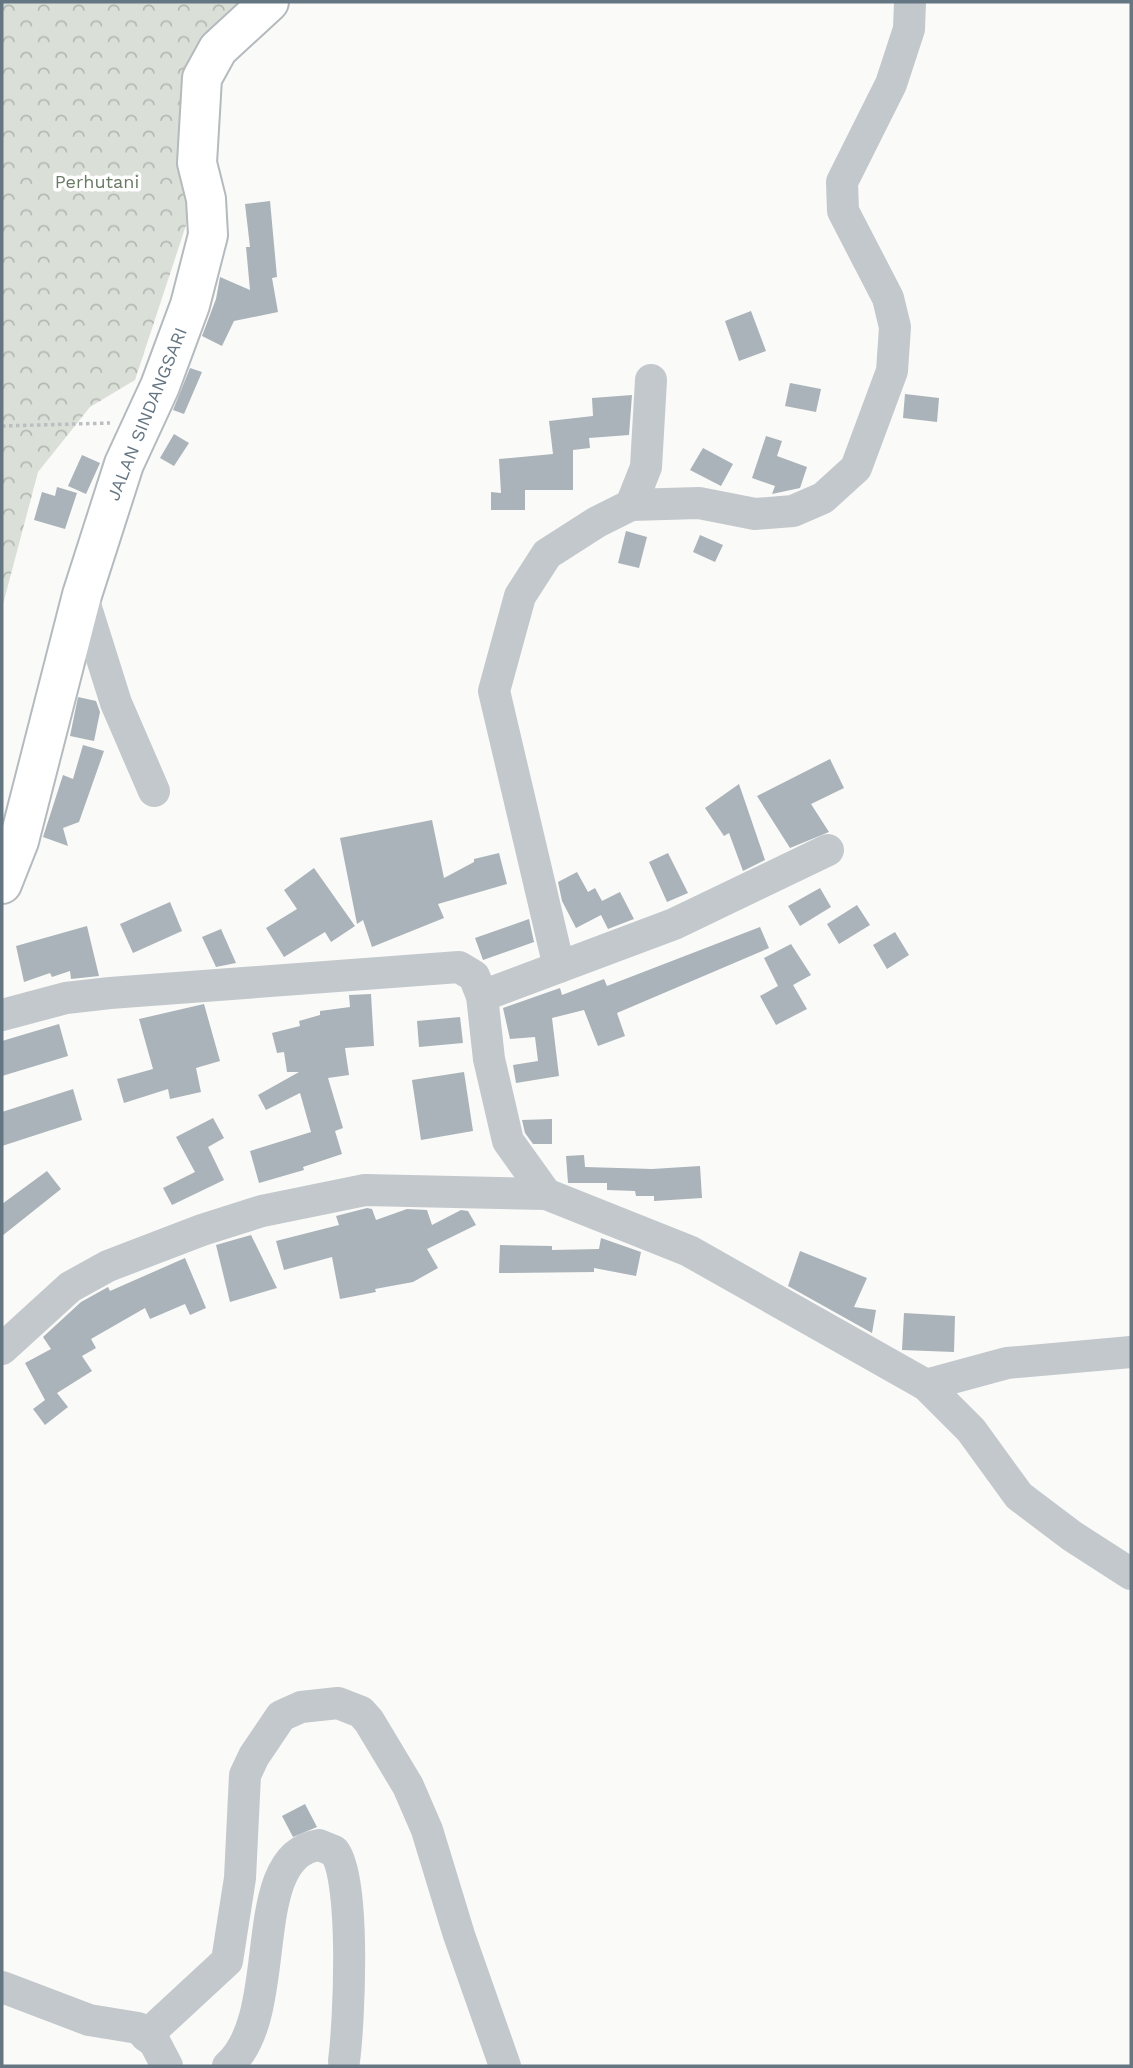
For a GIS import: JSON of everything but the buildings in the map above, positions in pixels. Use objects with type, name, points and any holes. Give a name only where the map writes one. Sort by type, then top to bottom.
[{"type":"main road","name":"JALAN SINDANGSARI","points":[[2,884],[19,841],[82,595],[124,464],[144,422],[190,305],[208,235],[206,199],[197,163],[202,78],[218,49],[269,2]]},
{"type":"street","points":[[559,967],[494,691],[520,596],[547,554],[597,522],[631,505],[699,503],[755,514],[793,511],[822,498],[856,468],[892,371],[895,327],[888,298],[843,211],[842,183],[891,84],[909,29],[910,2]]},
{"type":"street","points":[[631,505],[646,467],[651,380]]},
{"type":"street","points":[[82,595],[116,703],[154,791]]},
{"type":"street","points":[[482,996],[674,924],[828,850]]},
{"type":"street","points":[[2,1015],[65,998],[110,993],[459,967],[474,976],[482,996],[489,1059],[508,1141],[546,1194]]},
{"type":"street","points":[[2,1349],[70,1287],[108,1266],[202,1230],[262,1211],[365,1190],[546,1194],[689,1251],[926,1385],[971,1430],[1019,1496],[1072,1536],[1131,1574]]},
{"type":"street","points":[[926,1385],[1007,1363],[1131,1352]]},
{"type":"street","points":[[146,2036],[227,1961],[240,1878],[245,1775],[254,1756],[281,1716],[301,1707],[338,1703],[350,1706],[369,1721],[408,1786],[427,1830],[458,1935],[505,2066]]},
{"type":"street","points":[[228,2066],[246,2046],[253,2022],[265,1973],[274,1890],[291,1857],[319,1845],[334,1850],[342,1866],[350,1965],[350,2017],[344,2060]]},
{"type":"street","points":[[2,1987],[89,2020],[138,2028],[155,2043],[167,2066]]},
{"type":"path","points":[[2,426],[144,422]]},
{"type":"green space","name":"Perhutani","points":[[2,2],[248,2],[183,82],[194,201],[135,380],[90,407],[38,472],[2,608]]}]
